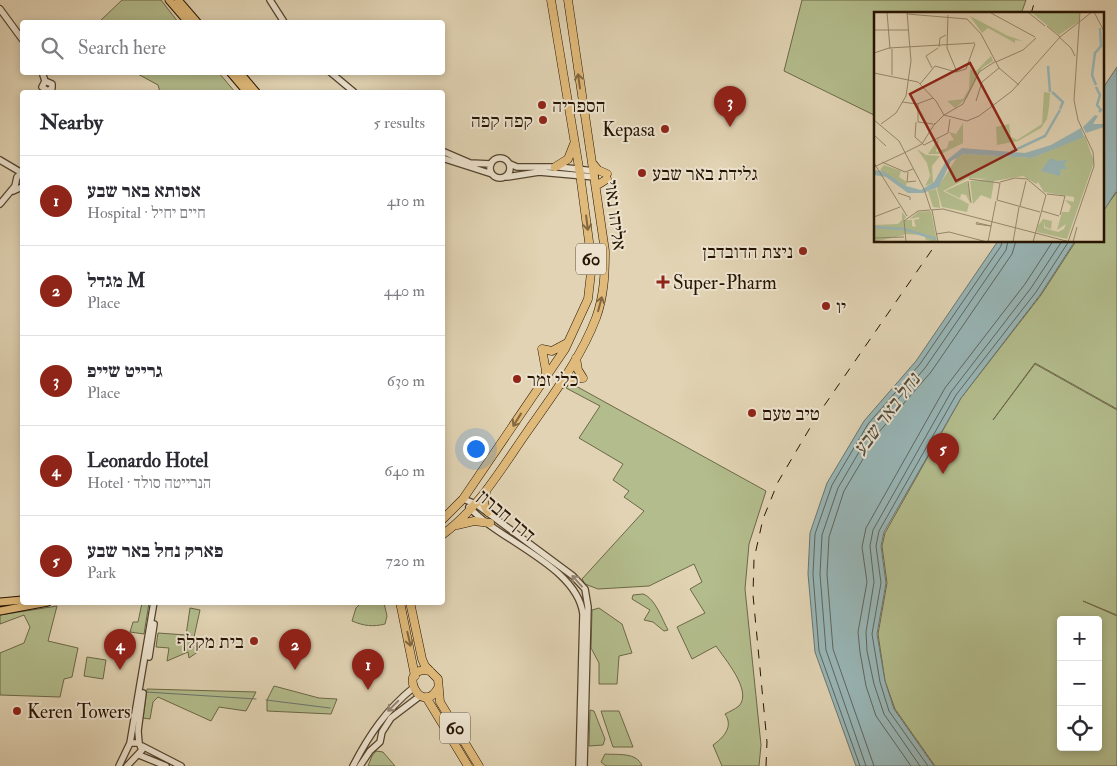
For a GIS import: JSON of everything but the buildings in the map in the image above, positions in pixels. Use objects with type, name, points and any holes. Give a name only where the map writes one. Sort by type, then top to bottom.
[{"type":"highway","name":"אליהו נאוי","points":[[445,517],[464,499],[544,380],[570,340],[588,299],[591,276],[580,172],[551,0]]},
{"type":"highway","name":"אליהו נאוי","points":[[445,533],[474,506],[487,491],[557,388],[576,358],[596,319],[604,287],[604,251],[596,186],[568,0]]},
{"type":"highway","points":[[555,167],[568,159],[575,139]]},
{"type":"highway","points":[[593,171],[598,170],[607,176],[596,186]]},
{"type":"highway","points":[[544,380],[546,371],[542,349],[558,349],[570,340]]},
{"type":"highway","points":[[557,388],[565,380],[583,378],[578,370],[576,358]]},
{"type":"highway","points":[[487,491],[484,504],[488,512]]},
{"type":"highway","points":[[453,526],[474,521],[490,523]]},
{"type":"highway","points":[[401,605],[415,676],[413,688]]},
{"type":"highway","name":"60","points":[[411,605],[422,659],[430,671],[437,676],[440,702],[479,766]]},
{"type":"highway","points":[[415,676],[422,671],[430,671]]},
{"type":"highway","name":"60","points":[[413,688],[423,696],[468,766]]},
{"type":"highway","name":"60","points":[[423,696],[434,694],[438,688]]},
{"type":"main road","points":[[169,0],[186,20]]},
{"type":"main road","points":[[178,0],[195,20]]},
{"type":"main road","points":[[233,75],[245,90]]},
{"type":"main road","points":[[242,75],[254,90]]},
{"type":"main road","points":[[0,602],[20,600]]},
{"type":"main road","points":[[0,611],[32,605]]},
{"type":"street","points":[[270,0],[283,20]]},
{"type":"street","points":[[0,9],[20,36]]},
{"type":"street","points":[[43,75],[45,81],[42,87],[46,90]]},
{"type":"street","points":[[329,75],[346,90]]},
{"type":"street","points":[[334,75],[352,90]]},
{"type":"street","points":[[445,153],[470,163],[491,164],[501,158],[517,167],[555,167],[580,172]]},
{"type":"street","points":[[445,159],[492,174],[500,179],[539,172],[593,171]]},
{"type":"street","points":[[0,160],[15,173],[19,184],[0,204]]},
{"type":"street","points":[[491,164],[492,174]]},
{"type":"street","points":[[507,177],[510,171],[510,164]]},
{"type":"street","points":[[10,168],[20,172]]},
{"type":"street","name":"דרך חברון","points":[[464,499],[474,506],[490,523],[562,576],[575,590],[581,603],[583,614],[579,766]]},
{"type":"street","name":"דרך חברון","points":[[474,506],[488,512],[567,570],[586,593],[588,614],[584,766]]},
{"type":"street","points":[[120,766],[130,743],[155,605]]},
{"type":"street","points":[[127,766],[138,755],[140,744],[139,716],[156,605]]},
{"type":"street","points":[[353,766],[369,739],[372,730],[391,707],[413,688]]},
{"type":"street","points":[[360,766],[374,745],[380,742],[382,732],[396,712],[423,696]]},
{"type":"street","points":[[376,727],[380,728],[382,732]]},
{"type":"street","points":[[369,739],[374,745]]},
{"type":"street","points":[[130,743],[140,744],[182,766]]},
{"type":"street","points":[[127,749],[130,755],[138,755],[166,766]]},
{"type":"green space","points":[[122,0],[161,0],[176,20],[101,20]]},
{"type":"green space","points":[[802,0],[1026,0],[1022,12],[874,12],[874,115],[784,71]]},
{"type":"green space","points":[[140,75],[221,75],[233,90],[159,90],[158,85]]},
{"type":"green space","points":[[1117,192],[1117,409],[1035,363],[993,420],[1035,364],[1117,410],[1117,615],[1083,601],[1117,616],[1117,766],[935,766],[895,709],[885,681],[878,634],[887,583],[882,546],[885,533],[961,398],[1041,295],[1075,242],[1104,242],[1104,209]]},
{"type":"green space","points":[[569,385],[574,385],[766,491],[749,544],[745,589],[761,745],[759,766],[722,766],[713,745],[726,732],[728,723],[725,714],[739,706],[742,700],[742,692],[736,675],[716,646],[692,659],[677,627],[705,613],[690,589],[702,582],[694,564],[649,586],[598,589],[585,584],[582,579],[644,511],[624,497],[629,491],[613,480],[623,464],[579,438],[600,406],[566,388]]},
{"type":"green space","points":[[643,594],[655,604],[668,630],[664,631],[653,622],[644,620],[650,610],[632,599],[633,595]]},
{"type":"green space","points":[[142,605],[149,605],[144,634],[130,632],[133,622],[138,622]]},
{"type":"green space","points":[[359,605],[384,605],[387,616],[385,624],[368,626],[352,621],[356,608]]},
{"type":"green space","points":[[57,606],[48,641],[78,648],[72,677],[64,679],[60,697],[0,695],[0,653],[24,643],[30,627],[24,615],[0,624],[0,615]]},
{"type":"green space","points":[[190,608],[200,610],[194,637],[199,651],[189,658],[188,652],[167,661],[169,648],[156,647],[158,633],[186,635]]},
{"type":"green space","points":[[599,608],[622,624],[632,653],[619,656],[617,684],[599,684],[599,663],[591,648],[592,610]]},
{"type":"green space","points":[[87,657],[106,660],[103,679],[84,676]]},
{"type":"green space","points":[[274,686],[319,698],[337,699],[331,714],[267,711],[267,700]]},
{"type":"green space","points":[[147,689],[256,692],[246,711],[219,707],[211,721],[158,697],[153,702],[150,719],[143,718]]},
{"type":"green space","points":[[590,710],[594,711],[605,739],[603,745],[589,746]]},
{"type":"green space","points":[[601,711],[619,711],[633,747],[613,747]]},
{"type":"green space","points":[[376,751],[383,752],[395,766],[368,766]]},
{"type":"green space","points":[[605,754],[632,756],[642,766],[606,766],[601,762]]},
{"type":"water","points":[[1117,67],[1117,190],[1104,210],[1104,86]]},
{"type":"water","name":"נחל באר שבע","points":[[997,242],[1074,242],[1040,295],[961,398],[884,532],[881,546],[886,583],[877,634],[885,681],[894,709],[934,766],[856,766],[815,652],[808,574],[810,533],[827,483],[864,421],[916,361]]},
{"type":"waterway","points":[[146,692],[256,699]]},
{"type":"waterway","points":[[266,700],[330,708]]},
{"type":"railway","points":[[1032,12],[1035,0]]},
{"type":"railway","points":[[766,766],[767,742],[753,595],[754,559],[763,519],[778,482],[817,416],[937,242]]},
{"type":"place","name":"הספריה","points":[[542,105]]},
{"type":"place","name":"קפה קפה","points":[[543,120]]},
{"type":"place","name":"גרייט שייפ","points":[[730,127]]},
{"type":"place","name":"Kepasa","points":[[665,129]]},
{"type":"place","name":"גלידת באר שבע","points":[[642,173]]},
{"type":"place","name":"ניצת הדובדבן","points":[[803,251]]},
{"type":"place","name":"Super-Pharm","points":[[663,282]]},
{"type":"place","name":"יו","points":[[826,306]]},
{"type":"place","name":"כלי זמר","points":[[517,379]]},
{"type":"place","name":"טיב טעם","points":[[752,413]]},
{"type":"place","name":"פארק נחל באר שבע","points":[[943,474]]},
{"type":"place","name":"בית מקלף","points":[[254,641]]},
{"type":"place","name":"Leonardo Hotel","points":[[120,670]]},
{"type":"place","name":"מגדל M","points":[[295,670]]},
{"type":"place","name":"אסותא באר שבע","points":[[368,690]]},
{"type":"place","name":"Keren Towers","points":[[17,711]]}]
